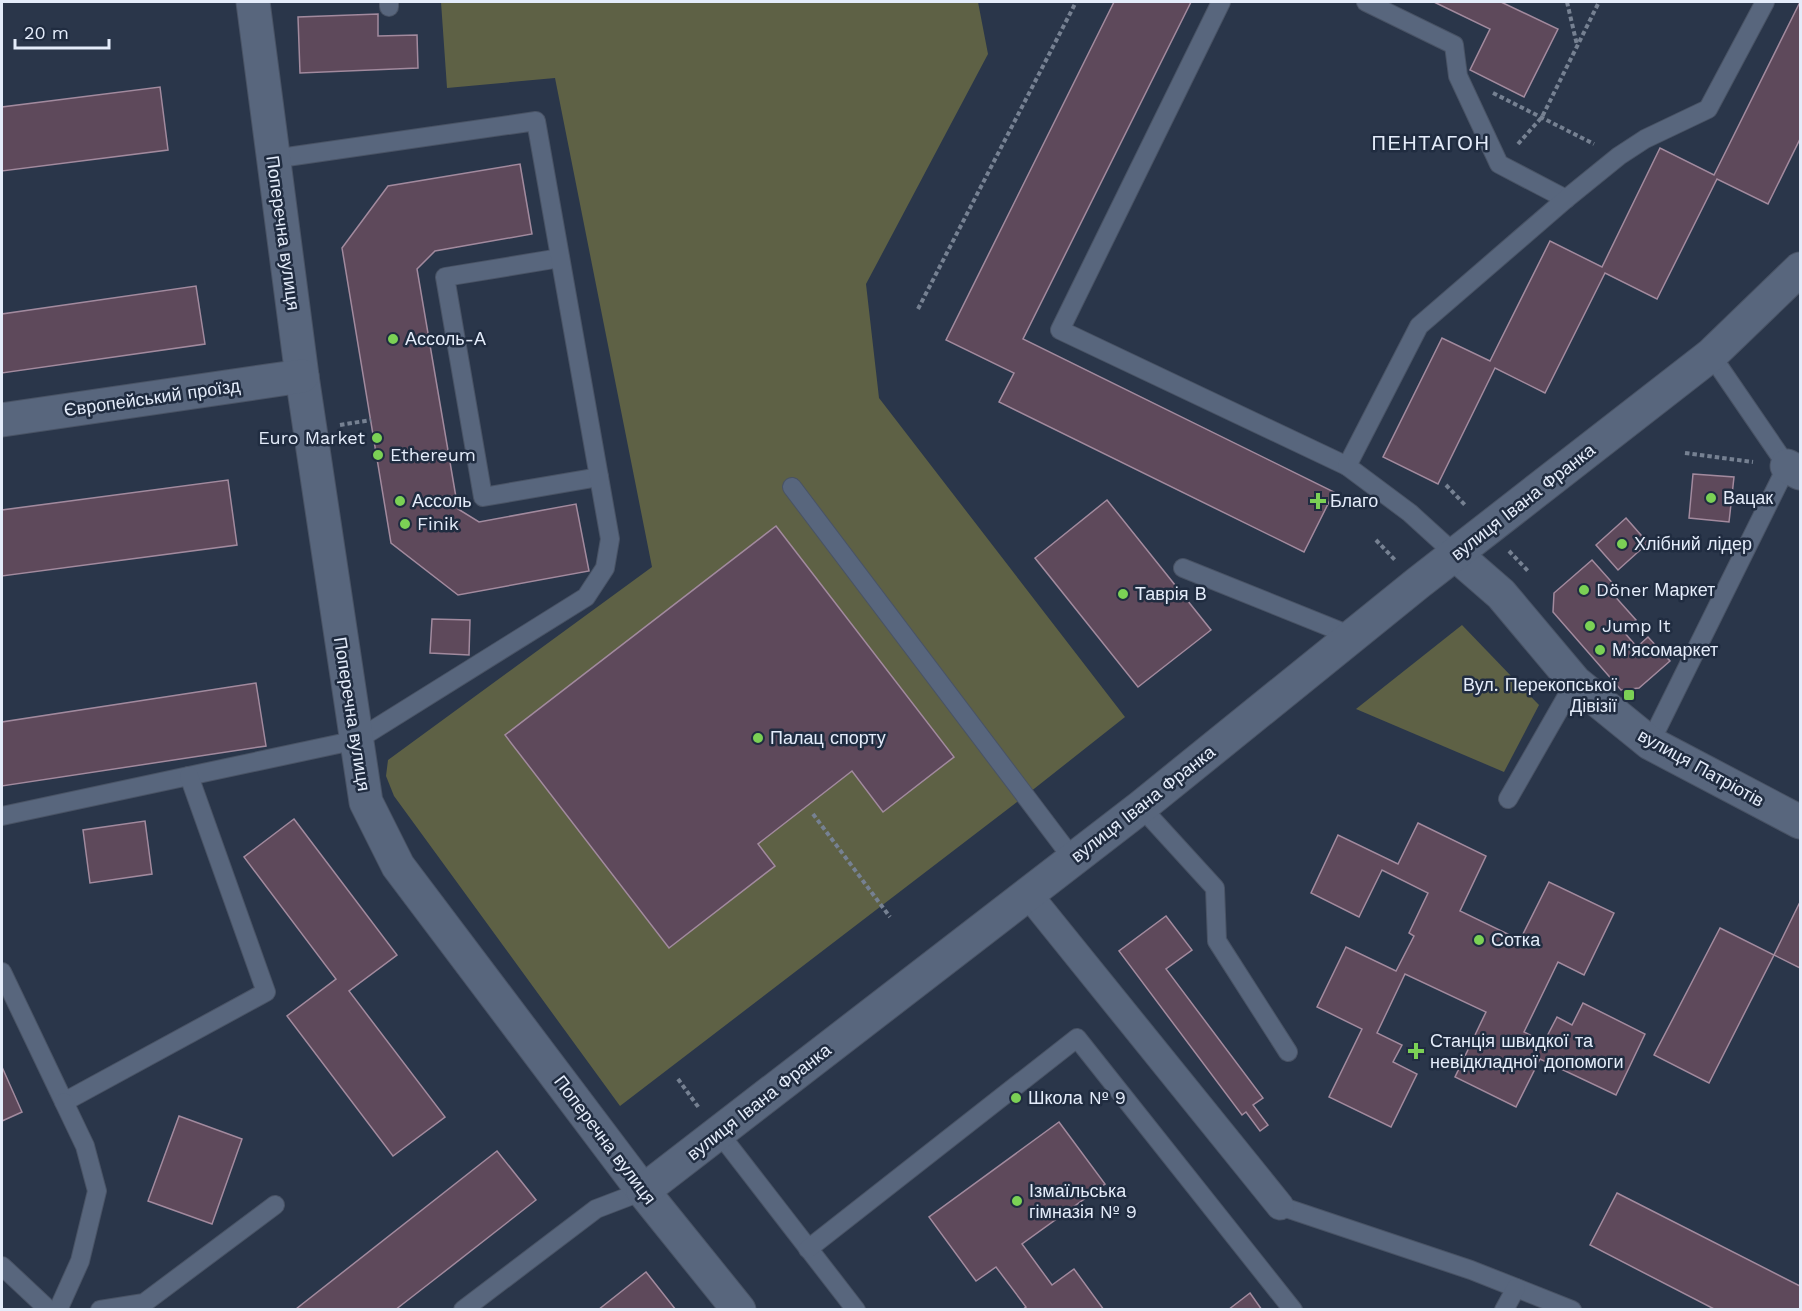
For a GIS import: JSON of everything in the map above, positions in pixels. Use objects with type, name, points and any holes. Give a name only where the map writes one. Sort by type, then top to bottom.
[{"type":"street","name":"Поперечна вулиця","points":[[253,2],[302,376],[366,802],[398,866],[643,1191],[739,1310]]},
{"type":"street","name":"вулиця Івана Франка","points":[[643,1191],[709,1120],[1028,894],[1141,807],[1455,554],[1711,355],[1800,268]]},
{"type":"street","name":"Європейський проїзд","points":[[2,420],[302,376]]},
{"type":"street","name":"вулиця Патріотів","points":[[1455,554],[1501,594],[1575,682],[1650,743],[1800,822]]},
{"type":"street","points":[[1028,894],[1280,1206]]},
{"type":"lane","points":[[1221,2],[1060,330],[1347,466],[1410,513],[1455,554]]},
{"type":"lane","points":[[1366,2],[1454,45],[1458,76],[1499,164],[1566,199]]},
{"type":"lane","points":[[1347,466],[1419,326],[1619,156],[1646,139],[1708,110],[1762,3]]},
{"type":"lane","points":[[2,816],[357,740],[586,597],[605,568],[610,539],[536,121],[273,159]]},
{"type":"lane","points":[[560,258],[445,277],[480,485],[483,497],[599,477]]},
{"type":"lane","points":[[1650,743],[1794,470],[1711,355]]},
{"type":"lane","points":[[792,488],[1073,859]]},
{"type":"lane","points":[[1183,568],[1352,636]]},
{"type":"lane","points":[[1508,800],[1575,682]]},
{"type":"lane","points":[[64,1102],[266,992],[189,776]]},
{"type":"lane","points":[[1141,807],[1215,888],[1217,941],[1288,1052]]},
{"type":"lane","points":[[2,972],[85,1146],[97,1191],[80,1261],[58,1310]]},
{"type":"lane","points":[[808,1249],[1077,1038],[1293,1310]]},
{"type":"lane","points":[[709,1120],[856,1310]]},
{"type":"lane","name":"вулиця Івана Франка","points":[[463,1310],[596,1209],[643,1191]]},
{"type":"lane","points":[[100,1310],[144,1304],[275,1205]]},
{"type":"lane","points":[[1280,1206],[1471,1270],[1572,1310]]},
{"type":"lane","points":[[2,1266],[49,1310]]},
{"type":"lane","points":[[1504,1310],[1516,1288]]},
{"type":"path","points":[[918,309],[1076,2]]},
{"type":"path","points":[[1567,2],[1577,46]]},
{"type":"path","points":[[1499,164],[1542,117],[1599,2]]},
{"type":"path","points":[[1458,76],[1619,156]]},
{"type":"path","points":[[1685,453],[1794,470]]},
{"type":"path","points":[[1446,485],[1473,513]]},
{"type":"path","points":[[1376,540],[1403,568]]},
{"type":"path","points":[[1508,549],[1530,572]]},
{"type":"path","points":[[813,814],[890,917]]},
{"type":"path","points":[[678,1079],[709,1120]]},
{"type":"green space","name":"Палац спорту","points":[[441,2],[978,2],[988,54],[866,284],[879,398],[1125,717],[620,1106],[394,796],[386,776],[388,760],[652,567],[555,78],[447,88]]},
{"type":"green space","points":[[1462,625],[1539,705],[1504,772],[1356,709]]},
{"type":"building","points":[[1114,2],[1191,2],[1023,339],[1334,492],[1304,552],[999,402],[1014,373],[946,340]]},
{"type":"building","points":[[1434,2],[1501,2],[1558,29],[1524,97],[1470,70],[1490,29]]},
{"type":"building","points":[[1800,2],[1800,139],[1768,204],[1717,179],[1657,299],[1605,273],[1545,393],[1495,368],[1438,484],[1383,457],[1442,338],[1490,361],[1550,241],[1602,267],[1660,148],[1714,175]]},
{"type":"building","points":[[378,14],[378,36],[417,35],[418,68],[300,73],[298,17]]},
{"type":"building","points":[[160,87],[168,150],[2,171],[2,107]]},
{"type":"building","name":"Ассоль-А","points":[[520,164],[532,234],[435,251],[417,269],[458,509],[479,522],[576,504],[589,571],[458,595],[391,543],[342,248],[388,186]]},
{"type":"building","points":[[196,286],[205,344],[2,373],[2,314]]},
{"type":"building","name":"Вацак","points":[[1693,474],[1734,477],[1729,522],[1689,518]]},
{"type":"building","points":[[228,480],[237,545],[2,576],[2,510]]},
{"type":"building","name":"Таврія В","points":[[1107,500],[1211,630],[1138,687],[1035,558]]},
{"type":"building","name":"Хлібний лідер","points":[[1626,518],[1648,543],[1618,570],[1596,545]]},
{"type":"building","points":[[776,526],[954,757],[883,812],[852,771],[758,844],[775,866],[669,948],[505,735]]},
{"type":"building","points":[[1592,560],[1617,588],[1611,592],[1636,620],[1623,631],[1637,647],[1648,637],[1670,661],[1639,688],[1621,690],[1553,612],[1554,593]]},
{"type":"building","points":[[432,619],[470,620],[469,655],[430,653]]},
{"type":"building","points":[[256,683],[266,746],[2,786],[2,722]]},
{"type":"building","points":[[294,819],[397,955],[349,991],[445,1117],[393,1156],[287,1016],[336,979],[244,857]]},
{"type":"building","points":[[145,821],[152,874],[90,883],[83,830]]},
{"type":"building","points":[[1418,823],[1486,856],[1460,911],[1520,940],[1549,882],[1614,913],[1584,975],[1558,962],[1524,1032],[1544,1042],[1557,1017],[1572,1025],[1583,1003],[1645,1034],[1616,1095],[1540,1059],[1516,1107],[1455,1077],[1486,1012],[1405,974],[1377,1033],[1402,1045],[1393,1062],[1417,1074],[1391,1127],[1329,1097],[1362,1029],[1317,1007],[1346,947],[1396,971],[1414,936],[1409,933],[1428,893],[1382,870],[1359,917],[1311,893],[1338,835],[1398,864]]},
{"type":"building","points":[[1800,905],[1800,968],[1774,955]]},
{"type":"building","points":[[1166,916],[1192,950],[1166,969],[1263,1098],[1253,1105],[1268,1125],[1260,1131],[1246,1112],[1242,1115],[1119,951]]},
{"type":"building","points":[[1720,928],[1774,955],[1709,1083],[1654,1055]]},
{"type":"building","points":[[2,1067],[22,1112],[2,1121]]},
{"type":"building","points":[[179,1116],[242,1139],[212,1224],[148,1201]]},
{"type":"building","name":"Ізмаїльська гімназія № 9","points":[[1059,1122],[1105,1184],[1022,1244],[1052,1285],[1074,1269],[1104,1310],[1022,1310],[1026,1307],[996,1267],[976,1281],[929,1217]]},
{"type":"building","points":[[497,1151],[536,1200],[395,1310],[296,1309]]},
{"type":"building","points":[[1617,1193],[1800,1286],[1800,1310],[1716,1310],[1590,1245]]},
{"type":"building","points":[[646,1272],[676,1310],[598,1310]]},
{"type":"building","points":[[1250,1293],[1262,1310],[1228,1310]]},
{"type":"place","name":"Ассоль-А","points":[[393,339]]},
{"type":"place","name":"Euro Market","points":[[377,438]]},
{"type":"place","name":"Ethereum","points":[[378,455]]},
{"type":"place","name":"Вацак","points":[[1711,498]]},
{"type":"place","name":"Ассоль","points":[[400,501]]},
{"type":"place","name":"Благо","points":[[1318,501]]},
{"type":"place","name":"Finik","points":[[405,524]]},
{"type":"place","name":"Хлібний лідер","points":[[1622,544]]},
{"type":"place","name":"Döner Маркет","points":[[1584,590]]},
{"type":"place","name":"Таврія В","points":[[1123,594]]},
{"type":"place","name":"Jump It","points":[[1590,626]]},
{"type":"place","name":"М'ясомаркет","points":[[1600,650]]},
{"type":"place","name":"Вул. Перекопської Дівізії","points":[[1629,695]]},
{"type":"place","name":"Палац спорту","points":[[758,738]]},
{"type":"place","name":"Сотка","points":[[1479,940]]},
{"type":"place","name":"Станція швидкої та невідкладної допомоги","points":[[1416,1051]]},
{"type":"place","name":"Школа № 9","points":[[1016,1098]]},
{"type":"place","name":"Ізмаїльська гімназія № 9","points":[[1017,1201]]},
{"type":"district","name":"ПЕНТАГОН","points":[[1431,143]]}]
